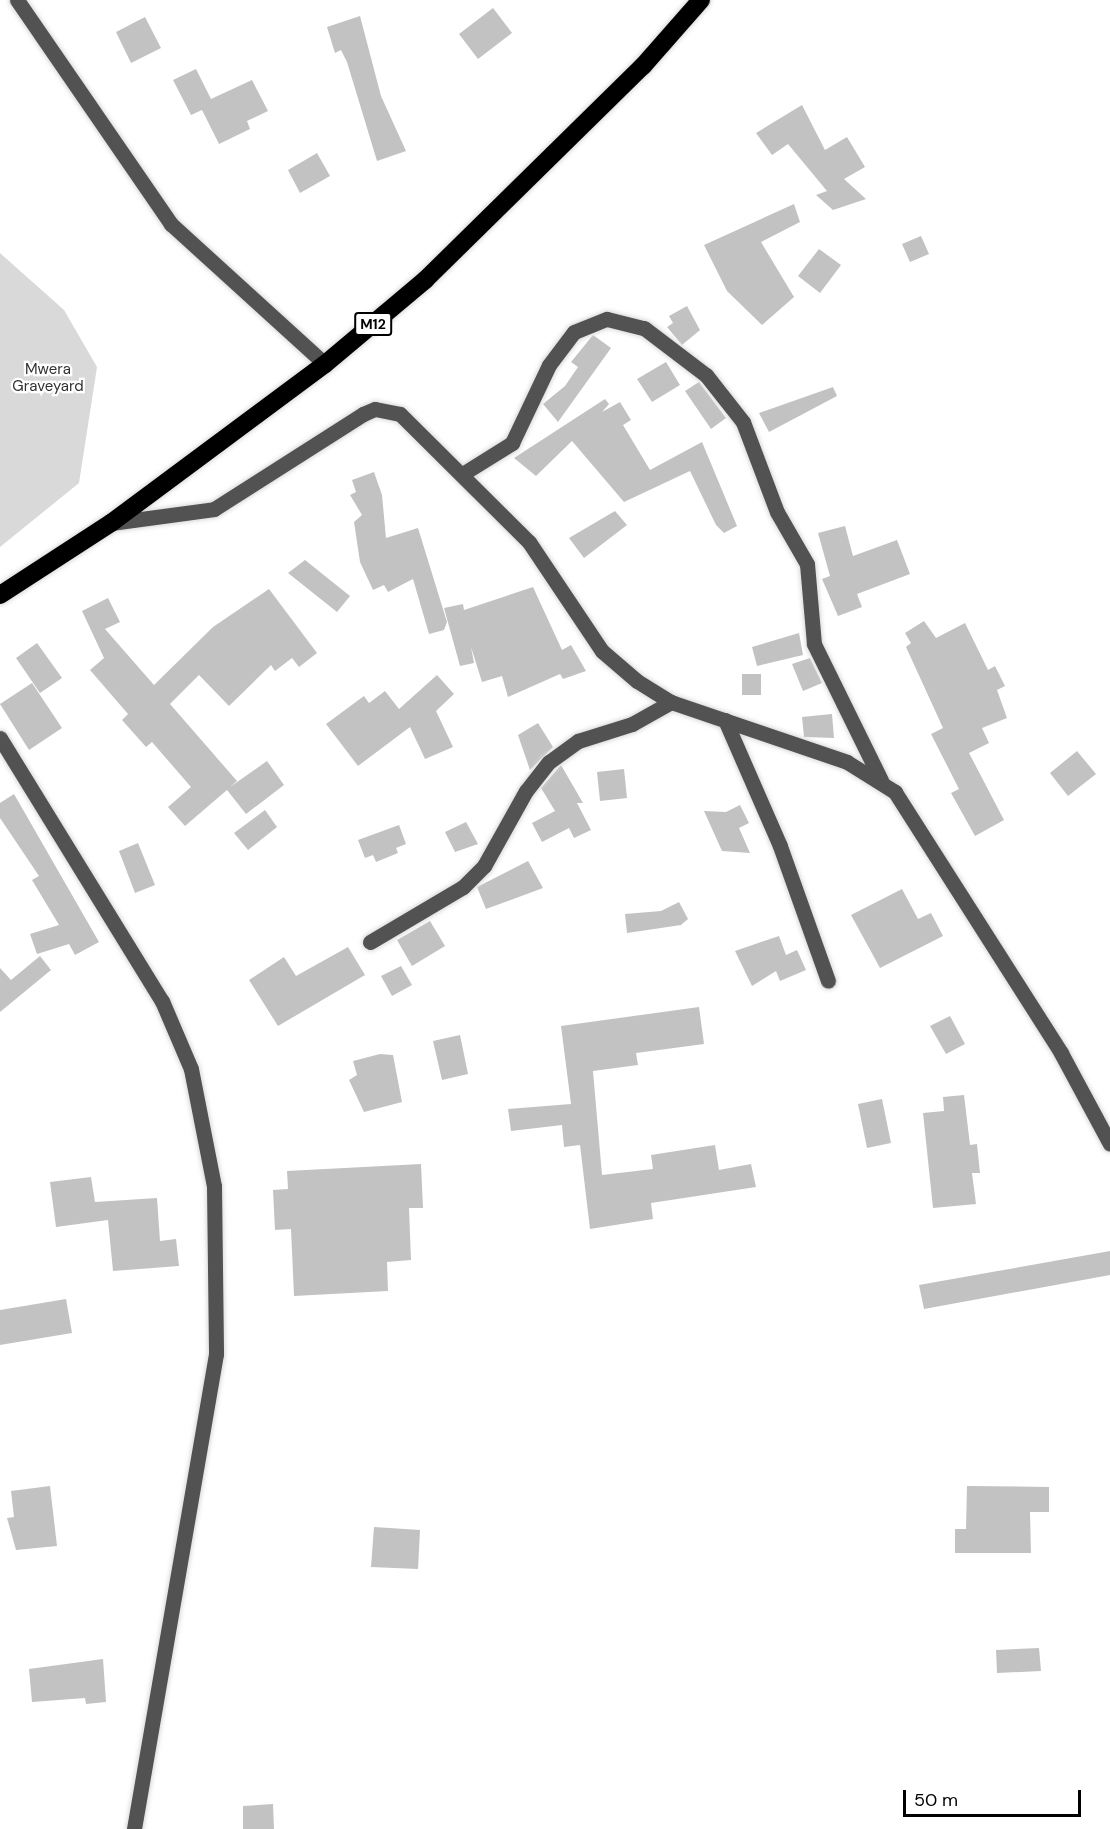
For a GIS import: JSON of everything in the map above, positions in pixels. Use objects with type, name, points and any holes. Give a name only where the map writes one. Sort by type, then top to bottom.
[{"type":"highway","name":"M12","points":[[0,595],[111,523],[325,364],[425,280],[526,183],[701,0]]},
{"type":"street","points":[[17,0],[171,224],[325,364]]},
{"type":"street","points":[[464,473],[512,443],[549,365],[574,333],[607,319],[652,335],[706,375],[743,422],[777,512],[807,564],[814,644],[883,783]]},
{"type":"street","points":[[111,523],[214,509],[375,409],[400,414],[464,473],[529,542],[602,651],[671,702],[847,762],[883,783],[907,806],[972,908],[1110,1144]]},
{"type":"street","points":[[370,942],[463,886],[484,866],[526,791],[549,762],[578,741],[632,724],[671,702]]},
{"type":"street","points":[[724,720],[780,846],[828,981]]},
{"type":"street","points":[[0,738],[162,1001],[191,1069],[214,1186],[216,1354],[134,1829]]},
{"type":"green space","name":"Mwera Graveyard","points":[[0,253],[64,310],[97,367],[79,483],[0,547]]},
{"type":"building","points":[[493,8],[512,33],[478,59],[459,34]]},
{"type":"building","points":[[360,16],[381,96],[406,151],[377,161],[347,62],[341,50],[335,53],[327,27]]},
{"type":"building","points":[[145,17],[161,48],[131,63],[116,32]]},
{"type":"building","points":[[196,69],[211,99],[252,80],[268,111],[247,121],[250,129],[219,144],[202,110],[191,115],[173,80]]},
{"type":"building","points":[[802,105],[825,150],[847,137],[865,167],[844,179],[866,199],[833,210],[816,195],[827,191],[788,144],[772,155],[756,133]]},
{"type":"building","points":[[317,153],[330,176],[300,193],[288,170]]},
{"type":"building","points":[[794,204],[800,222],[761,242],[794,297],[762,325],[727,291],[704,245]]},
{"type":"building","points":[[921,236],[929,254],[910,262],[902,244]]},
{"type":"building","points":[[819,249],[841,265],[820,293],[798,276]]},
{"type":"building","points":[[687,306],[700,330],[682,345],[667,327],[673,323],[669,316]]},
{"type":"building","points":[[593,335],[611,348],[558,422],[543,404],[565,386],[578,367],[571,362]]},
{"type":"building","points":[[666,362],[680,385],[652,402],[637,379]]},
{"type":"building","points":[[699,382],[726,418],[711,429],[685,391]]},
{"type":"building","points":[[833,387],[837,396],[769,432],[759,413]]},
{"type":"building","points":[[605,399],[609,404],[602,412],[620,402],[631,420],[623,425],[650,470],[702,442],[737,526],[724,533],[716,525],[690,471],[624,502],[572,441],[536,476],[514,458]]},
{"type":"building","points":[[374,472],[382,495],[386,538],[418,528],[447,622],[444,630],[429,634],[413,579],[388,592],[384,585],[373,590],[360,562],[354,522],[362,515],[350,495],[356,492],[352,480]]},
{"type":"building","points":[[615,511],[627,525],[584,558],[569,538]]},
{"type":"building","points":[[845,526],[853,556],[897,540],[910,574],[857,594],[862,607],[838,616],[822,579],[830,576],[818,533]]},
{"type":"building","points":[[305,560],[350,596],[337,612],[288,573]]},
{"type":"building","points":[[533,587],[562,650],[571,645],[586,671],[563,679],[560,674],[508,697],[502,676],[482,682],[471,647],[474,663],[460,666],[444,608],[463,604],[464,610]]},
{"type":"building","points":[[269,589],[317,653],[299,667],[292,658],[275,671],[271,665],[229,706],[199,675],[170,704],[237,781],[230,787],[267,761],[284,785],[246,814],[227,790],[185,826],[168,807],[191,787],[152,742],[146,747],[122,720],[128,714],[90,670],[104,658],[82,611],[108,598],[120,622],[105,629],[154,685],[213,627]]},
{"type":"building","points":[[924,621],[936,638],[965,623],[988,670],[995,666],[1005,686],[997,690],[1007,718],[982,728],[989,743],[969,753],[1004,820],[975,836],[951,793],[959,789],[931,734],[943,728],[906,647],[911,643],[905,633]]},
{"type":"building","points":[[799,633],[803,655],[757,666],[752,647]]},
{"type":"building","points":[[37,643],[62,678],[40,693],[16,658]]},
{"type":"building","points":[[810,658],[822,683],[803,691],[792,664]]},
{"type":"building","points":[[742,674],[761,674],[761,695],[742,695]]},
{"type":"building","points":[[437,675],[454,694],[436,711],[453,747],[425,759],[410,727],[358,766],[326,724],[364,696],[369,703],[385,691],[399,709]]},
{"type":"building","points":[[32,683],[62,728],[29,750],[0,704]]},
{"type":"building","points":[[832,714],[834,738],[804,737],[802,717]]},
{"type":"building","points":[[538,723],[553,747],[530,770],[518,735]]},
{"type":"building","points":[[1077,751],[1096,774],[1068,796],[1050,773]]},
{"type":"building","points":[[561,765],[583,803],[577,803],[591,830],[574,838],[569,828],[542,842],[532,823],[555,811],[541,788]]},
{"type":"building","points":[[624,769],[627,798],[600,801],[597,772]]},
{"type":"building","points":[[14,794],[99,942],[75,955],[69,944],[37,954],[30,934],[59,925],[32,880],[39,876],[0,818],[0,803]]},
{"type":"building","points":[[740,805],[749,823],[739,828],[750,853],[722,851],[704,811],[726,812]]},
{"type":"building","points":[[265,810],[277,827],[248,850],[234,833]]},
{"type":"building","points":[[466,822],[478,844],[455,852],[445,832]]},
{"type":"building","points":[[399,825],[406,844],[396,848],[398,853],[376,862],[373,855],[365,858],[358,840]]},
{"type":"building","points":[[138,843],[155,885],[135,893],[119,851]]},
{"type":"building","points":[[528,861],[543,888],[486,909],[477,887]]},
{"type":"building","points":[[902,889],[918,919],[931,913],[943,936],[880,968],[851,915]]},
{"type":"building","points":[[679,902],[688,919],[681,925],[627,933],[625,914],[661,911]]},
{"type":"building","points":[[430,921],[445,946],[412,966],[397,940]]},
{"type":"building","points":[[779,936],[786,955],[797,950],[806,970],[780,981],[776,971],[752,986],[735,951]]},
{"type":"building","points":[[348,947],[365,975],[278,1026],[249,980],[284,957],[296,976]]},
{"type":"building","points":[[40,956],[51,970],[0,1012],[0,968],[11,980]]},
{"type":"building","points":[[401,966],[412,985],[392,996],[381,976]]},
{"type":"building","points":[[699,1007],[704,1044],[636,1053],[638,1065],[593,1071],[602,1175],[653,1169],[651,1155],[715,1145],[719,1170],[751,1164],[756,1187],[651,1203],[653,1219],[590,1229],[580,1145],[564,1147],[562,1125],[511,1131],[508,1109],[571,1104],[561,1026]]},
{"type":"building","points":[[950,1016],[965,1044],[946,1054],[930,1026]]},
{"type":"building","points":[[460,1035],[468,1074],[442,1080],[433,1041]]},
{"type":"building","points":[[380,1054],[393,1055],[402,1102],[364,1112],[349,1080],[357,1075],[353,1061]]},
{"type":"building","points":[[964,1095],[970,1145],[977,1144],[980,1173],[972,1173],[976,1204],[933,1208],[923,1113],[944,1111],[943,1097]]},
{"type":"building","points":[[882,1099],[891,1143],[867,1148],[858,1104]]},
{"type":"building","points":[[421,1164],[423,1208],[409,1208],[411,1260],[387,1262],[388,1291],[294,1296],[291,1229],[275,1230],[273,1190],[288,1189],[287,1171]]},
{"type":"building","points":[[91,1177],[95,1202],[157,1198],[160,1241],[176,1239],[179,1266],[113,1271],[108,1220],[56,1227],[50,1182]]},
{"type":"building","points":[[1110,1251],[1110,1275],[924,1309],[919,1285]]},
{"type":"building","points":[[66,1299],[72,1333],[0,1345],[0,1310]]},
{"type":"building","points":[[50,1486],[57,1546],[16,1550],[7,1518],[14,1517],[11,1491]]},
{"type":"building","points":[[967,1486],[1049,1487],[1049,1512],[1030,1512],[1031,1553],[955,1553],[955,1529],[966,1529]]},
{"type":"building","points":[[374,1527],[420,1530],[418,1569],[371,1567]]},
{"type":"building","points":[[1039,1648],[1041,1671],[997,1673],[996,1650]]},
{"type":"building","points":[[103,1659],[106,1702],[86,1704],[85,1698],[32,1702],[29,1669]]},
{"type":"building","points":[[273,1804],[274,1829],[243,1829],[243,1806]]}]
